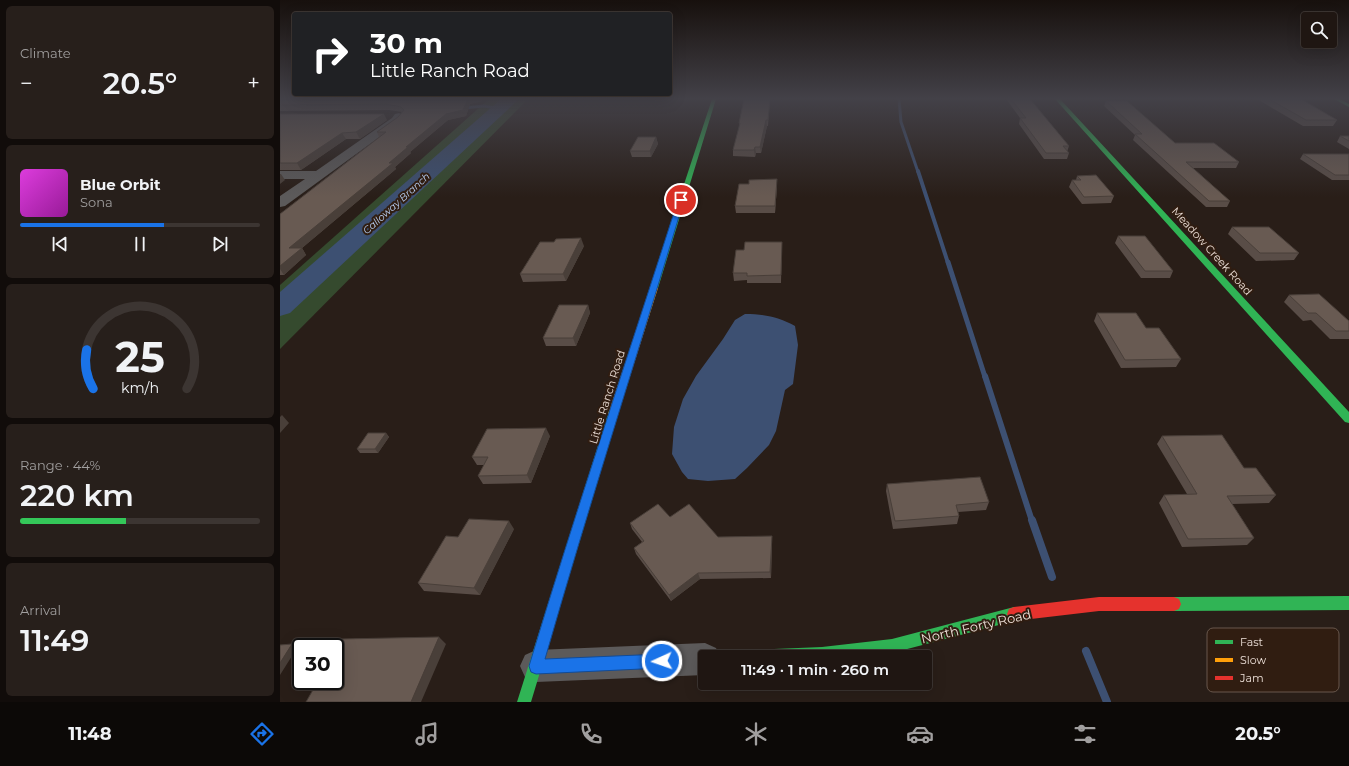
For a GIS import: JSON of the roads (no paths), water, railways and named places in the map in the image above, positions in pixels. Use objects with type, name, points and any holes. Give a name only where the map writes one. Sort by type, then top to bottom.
[{"type":"street","points":[[280,203],[380,132]]},
{"type":"street","name":"Little Ranch Road","points":[[524,702],[570,550],[586,505],[703,132]]},
{"type":"street","name":"Meadow Creek Road","points":[[1087,132],[1349,419]]},
{"type":"street","points":[[280,175],[319,175]]},
{"type":"street","name":"North Forty Road","points":[[857,650],[892,646],[1020,613],[1099,604],[1349,603]]},
{"type":"street","points":[[536,666],[698,659]]},
{"type":"water","points":[[745,314],[771,317],[783,320],[795,326],[798,345],[793,384],[785,390],[776,431],[769,445],[735,479],[708,481],[688,479],[682,472],[672,454],[674,427],[683,399],[696,376],[735,320]]},
{"type":"waterway","name":"Calloway Branch","points":[[280,307],[475,132]]},
{"type":"waterway","points":[[904,132],[918,172]]},
{"type":"waterway","points":[[918,171],[948,263]]},
{"type":"waterway","points":[[948,262],[985,377]]},
{"type":"waterway","points":[[985,376],[1032,521]]},
{"type":"waterway","points":[[1032,520],[1052,577]]},
{"type":"waterway","points":[[1086,651],[1107,702]]}]
